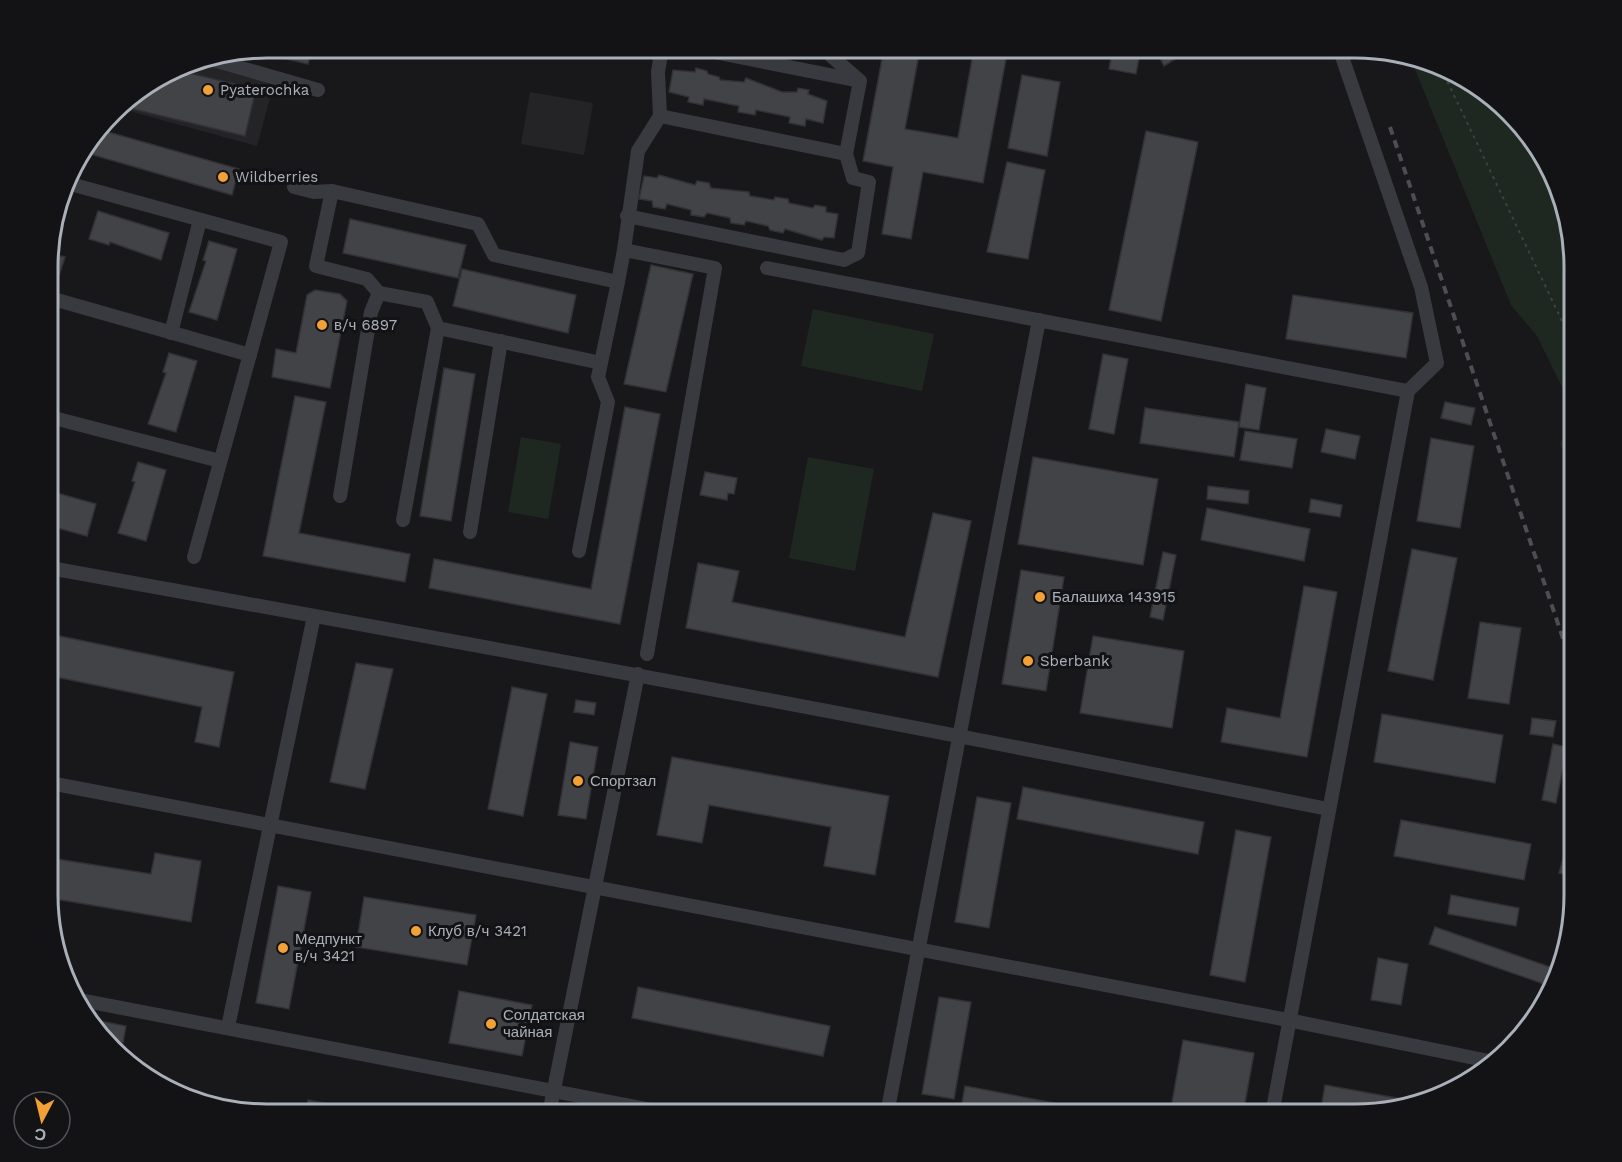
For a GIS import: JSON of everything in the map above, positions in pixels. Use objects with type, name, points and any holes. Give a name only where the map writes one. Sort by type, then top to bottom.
[{"type":"street","points":[[579,551],[608,402],[598,377],[624,250],[638,151],[660,116],[658,72],[660,58]]},
{"type":"street","points":[[746,58],[860,81]]},
{"type":"street","points":[[834,59],[860,81]]},
{"type":"street","points":[[1274,1104],[1407,391],[1437,363],[1421,287],[1343,59]]},
{"type":"street","points":[[232,62],[318,90]]},
{"type":"street","points":[[627,216],[844,260],[858,253],[869,182],[853,178],[846,153],[860,81]]},
{"type":"street","points":[[660,116],[846,153]]},
{"type":"street","points":[[75,185],[281,242],[194,557]]},
{"type":"street","points":[[294,187],[314,192],[332,191],[478,224],[494,255],[618,282]]},
{"type":"street","points":[[332,191],[316,266],[367,279],[379,293],[427,302],[438,328],[403,520]]},
{"type":"street","points":[[171,333],[200,220]]},
{"type":"street","points":[[624,250],[715,268],[647,654]]},
{"type":"street","points":[[767,268],[1407,391]]},
{"type":"street","points":[[340,496],[371,312],[379,293]]},
{"type":"street","points":[[58,300],[249,355]]},
{"type":"street","points":[[889,1104],[1039,320]]},
{"type":"street","points":[[438,328],[601,363]]},
{"type":"street","points":[[470,532],[501,341]]},
{"type":"street","points":[[58,419],[220,461]]},
{"type":"street","points":[[58,570],[958,734],[1328,809]]},
{"type":"street","points":[[228,1027],[314,616]]},
{"type":"street","points":[[550,1103],[638,674]]},
{"type":"street","points":[[59,785],[1288,1020],[1482,1060]]},
{"type":"street","points":[[88,1001],[609,1103]]},
{"type":"path","points":[[1447,80],[1563,322]]},
{"type":"shaded area","points":[[214,66],[274,83],[257,146],[129,111],[151,94],[175,80]]},
{"type":"shaded area","points":[[1415,68],[1447,80],[1492,110],[1520,140],[1548,188],[1562,240],[1563,389],[1537,336],[1511,305]]},
{"type":"shaded area","points":[[530,92],[593,103],[584,155],[521,144]]},
{"type":"shaded area","points":[[813,309],[934,334],[922,391],[801,366]]},
{"type":"shaded area","points":[[521,437],[561,444],[548,519],[508,512]]},
{"type":"shaded area","points":[[808,457],[874,469],[855,571],[789,558]]},
{"type":"building","points":[[283,58],[309,58],[308,64]]},
{"type":"building","points":[[882,59],[918,59],[905,129],[958,138],[972,59],[1006,59],[983,183],[923,172],[911,239],[882,234],[893,167],[863,161]]},
{"type":"building","points":[[1111,59],[1139,59],[1136,74],[1109,69]]},
{"type":"building","points":[[1160,59],[1175,59],[1175,59],[1164,66]]},
{"type":"building","points":[[696,68],[719,77],[720,80],[744,82],[746,78],[782,92],[797,92],[798,88],[809,90],[808,94],[827,101],[823,123],[806,119],[805,126],[789,123],[790,117],[756,110],[755,115],[738,112],[739,106],[704,99],[703,105],[688,102],[689,97],[669,92],[673,70],[695,72]]},
{"type":"building","points":[[191,74],[256,89],[245,136],[133,109],[151,94]]},
{"type":"building","points":[[1022,75],[1060,82],[1047,156],[1008,148]]},
{"type":"building","points":[[1146,131],[1198,142],[1161,321],[1109,310]]},
{"type":"building","points":[[108,132],[239,169],[232,195],[92,155]]},
{"type":"building","points":[[1007,162],[1045,170],[1028,259],[987,252]]},
{"type":"building","points":[[659,175],[695,185],[697,181],[709,183],[711,188],[749,192],[750,196],[774,200],[775,197],[788,199],[789,203],[813,208],[815,205],[826,207],[826,212],[838,214],[834,238],[824,237],[822,240],[785,229],[783,233],[770,230],[768,226],[746,221],[744,225],[731,223],[730,218],[707,213],[704,217],[691,215],[691,210],[667,204],[665,209],[653,207],[652,201],[639,199],[644,176],[657,178]]},
{"type":"building","points":[[98,211],[169,233],[161,260],[110,242],[109,245],[89,239]]},
{"type":"building","points":[[350,219],[466,245],[458,278],[343,253]]},
{"type":"building","points":[[209,241],[237,249],[217,320],[189,312],[206,261],[203,260]]},
{"type":"building","points":[[59,255],[65,257],[58,279]]},
{"type":"building","points":[[651,265],[693,274],[666,392],[624,384]]},
{"type":"building","points":[[462,269],[576,295],[568,333],[453,306]]},
{"type":"building","name":"в/ч 6897","points":[[315,290],[340,294],[347,301],[330,388],[272,377],[276,349],[296,353],[307,295]]},
{"type":"building","points":[[1293,295],[1413,313],[1406,358],[1286,339]]},
{"type":"building","points":[[169,353],[197,361],[176,432],[148,424],[166,373],[163,372]]},
{"type":"building","points":[[1103,354],[1128,359],[1114,434],[1089,429]]},
{"type":"building","points":[[444,368],[475,374],[451,521],[420,516]]},
{"type":"building","points":[[1246,384],[1266,388],[1259,430],[1239,427]]},
{"type":"building","points":[[295,396],[326,402],[299,533],[410,554],[405,582],[263,556]]},
{"type":"building","points":[[1445,402],[1475,408],[1471,425],[1441,418]]},
{"type":"building","points":[[625,407],[660,414],[620,624],[429,588],[434,559],[591,589]]},
{"type":"building","points":[[1145,408],[1239,422],[1234,457],[1140,443]]},
{"type":"building","points":[[1326,429],[1360,436],[1355,459],[1321,452]]},
{"type":"building","points":[[1245,431],[1297,439],[1292,468],[1240,460]]},
{"type":"building","points":[[1431,438],[1474,446],[1460,528],[1417,521]]},
{"type":"building","points":[[1033,457],[1158,479],[1143,565],[1018,544]]},
{"type":"building","points":[[138,462],[166,470],[146,541],[118,533],[135,482],[132,481]]},
{"type":"building","points":[[705,472],[737,478],[734,494],[728,493],[727,500],[700,495]]},
{"type":"building","points":[[1208,486],[1249,491],[1248,504],[1207,499]]},
{"type":"building","points":[[58,493],[96,504],[87,536],[58,528]]},
{"type":"building","points":[[1311,499],[1342,505],[1340,517],[1309,512]]},
{"type":"building","points":[[1207,508],[1310,529],[1304,561],[1201,540]]},
{"type":"building","points":[[933,513],[971,521],[938,677],[686,628],[698,563],[739,571],[732,602],[905,637]]},
{"type":"building","points":[[1412,549],[1457,558],[1433,680],[1388,671]]},
{"type":"building","points":[[1163,552],[1176,555],[1163,620],[1150,617]]},
{"type":"building","points":[[1021,570],[1064,577],[1046,691],[1002,684]]},
{"type":"building","points":[[1304,586],[1337,592],[1307,757],[1221,742],[1227,708],[1280,718]]},
{"type":"building","points":[[1480,622],[1521,628],[1509,704],[1468,698]]},
{"type":"building","points":[[59,636],[234,672],[219,747],[195,742],[202,707],[59,678]]},
{"type":"building","points":[[1093,636],[1184,651],[1172,728],[1080,713]]},
{"type":"building","points":[[356,663],[393,669],[365,789],[330,782]]},
{"type":"building","points":[[512,687],[547,694],[523,816],[488,809]]},
{"type":"building","points":[[576,700],[596,703],[594,715],[574,712]]},
{"type":"building","points":[[1382,714],[1503,735],[1495,783],[1374,762]]},
{"type":"building","points":[[1532,718],[1556,721],[1553,737],[1530,734]]},
{"type":"building","name":"Спортзал","points":[[570,742],[598,747],[586,819],[558,815]]},
{"type":"building","points":[[1553,744],[1563,746],[1563,767],[1556,803],[1542,800]]},
{"type":"building","points":[[672,757],[889,796],[875,875],[824,866],[831,827],[709,805],[702,843],[657,835]]},
{"type":"building","points":[[1023,787],[1204,822],[1198,854],[1017,819]]},
{"type":"building","points":[[977,797],[1011,803],[989,928],[955,922]]},
{"type":"building","points":[[1401,820],[1531,844],[1524,880],[1394,856]]},
{"type":"building","points":[[1236,830],[1271,837],[1245,982],[1210,975]]},
{"type":"building","points":[[155,853],[201,861],[191,922],[59,900],[59,859],[151,874]]},
{"type":"building","points":[[1563,859],[1563,874],[1559,873]]},
{"type":"building","name":"Медпункт в/ч 3421","points":[[278,886],[311,892],[289,1009],[256,1003]]},
{"type":"building","points":[[1451,895],[1519,908],[1516,926],[1448,914]]},
{"type":"building","name":"Клуб в/ч 3421","points":[[364,897],[476,915],[467,965],[356,947]]},
{"type":"building","points":[[1435,927],[1550,967],[1543,984],[1429,944]]},
{"type":"building","points":[[1378,958],[1408,964],[1401,1005],[1371,1000]]},
{"type":"building","points":[[638,987],[830,1026],[823,1056],[632,1018]]},
{"type":"building","name":"Солдатская чайная","points":[[459,991],[532,1005],[522,1056],[449,1043]]},
{"type":"building","points":[[939,997],[971,1002],[954,1099],[922,1094]]},
{"type":"building","points":[[101,1021],[126,1026],[123,1044]]},
{"type":"building","points":[[1183,1040],[1254,1053],[1245,1104],[1172,1104]]},
{"type":"building","points":[[1325,1085],[1399,1098],[1382,1102],[1322,1104]]},
{"type":"building","points":[[965,1086],[1059,1104],[962,1104]]},
{"type":"building","points":[[308,1100],[324,1103],[308,1103]]},
{"type":"railway","points":[[1390,127],[1563,638]]},
{"type":"place","name":"Pyaterochka","points":[[208,90]]},
{"type":"place","name":"Wildberries","points":[[223,177]]},
{"type":"place","name":"в/ч 6897","points":[[322,325]]},
{"type":"place","name":"Балашиха 143915","points":[[1040,597]]},
{"type":"place","name":"Sberbank","points":[[1028,661]]},
{"type":"place","name":"Спортзал","points":[[578,781]]},
{"type":"place","name":"Клуб в/ч 3421","points":[[416,931]]},
{"type":"place","name":"Медпункт в/ч 3421","points":[[283,948]]},
{"type":"place","name":"Солдатская чайная","points":[[491,1024]]}]
